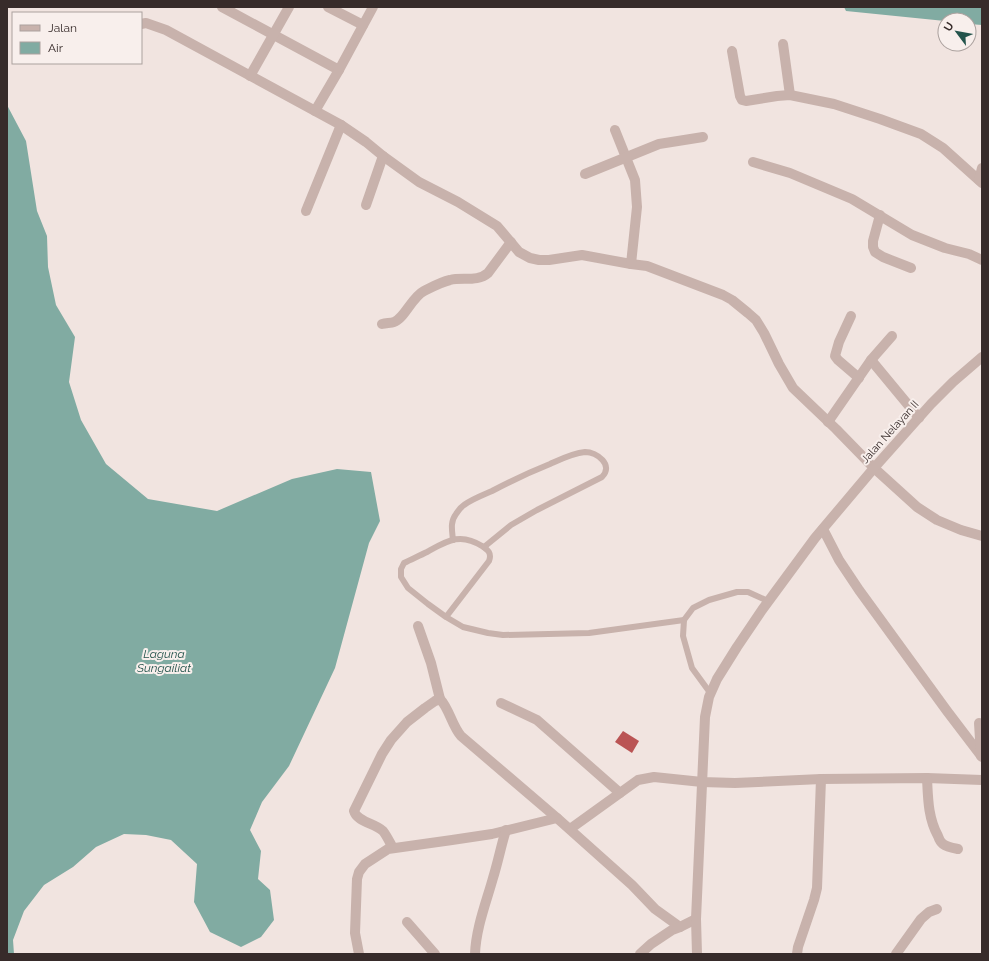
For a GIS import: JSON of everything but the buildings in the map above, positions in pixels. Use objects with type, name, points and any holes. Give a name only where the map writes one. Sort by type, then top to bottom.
[{"type":"street","points":[[222,7],[339,70]]},
{"type":"street","points":[[250,76],[289,7]]},
{"type":"street","points":[[328,7],[363,25]]},
{"type":"street","points":[[315,111],[373,7]]},
{"type":"street","points":[[142,24],[146,23],[166,30],[341,125],[419,182],[458,202],[497,226],[519,252],[530,258],[549,260],[582,255],[648,266],[723,295],[756,320],[793,388],[874,468],[917,507],[937,520],[961,530],[982,536]]},
{"type":"street","points":[[783,44],[790,95]]},
{"type":"street","points":[[732,50],[742,100],[746,101],[790,95],[834,104],[880,119],[921,134],[943,148],[980,182]]},
{"type":"street","points":[[306,211],[341,125]]},
{"type":"street","points":[[615,130],[635,180],[637,207],[630,264]]},
{"type":"street","points":[[585,174],[659,144],[703,137]]},
{"type":"street","points":[[366,204],[383,156]]},
{"type":"street","points":[[753,162],[790,173],[852,199],[912,235],[945,248],[969,254],[982,260]]},
{"type":"street","points":[[980,182],[982,168]]},
{"type":"street","points":[[880,215],[873,241],[875,252],[883,257],[911,268]]},
{"type":"street","points":[[382,324],[396,322],[422,291],[447,280],[485,276],[511,242]]},
{"type":"street","points":[[851,316],[839,342],[835,356],[859,378]]},
{"type":"street","points":[[828,422],[871,360],[892,336]]},
{"type":"street","name":"Jalan Nelayan II","points":[[697,954],[696,919],[705,717],[711,694],[717,679],[737,646],[768,601],[820,533],[874,468],[931,404],[982,357]]},
{"type":"street","points":[[871,360],[919,418]]},
{"type":"street","points":[[820,533],[859,590],[966,737],[982,756]]},
{"type":"street","points":[[418,626],[431,663],[440,699],[444,704],[457,732],[570,829],[655,908],[680,927]]},
{"type":"street","points":[[390,849],[382,831],[376,826],[358,817],[354,811],[382,754],[391,740],[407,722],[435,701],[440,699]]},
{"type":"street","points":[[501,703],[537,720],[620,793]]},
{"type":"street","points":[[966,737],[980,722]]},
{"type":"street","points":[[980,722],[982,756]]},
{"type":"street","points":[[570,829],[638,780],[654,777],[702,782],[927,778],[982,780]]},
{"type":"street","points":[[927,778],[929,810],[931,821],[936,833],[941,842],[945,845],[958,849]]},
{"type":"street","points":[[797,954],[799,942],[814,900],[816,888],[821,779]]},
{"type":"street","points":[[359,954],[355,933],[357,879],[359,872],[365,864],[390,849],[506,830],[557,818]]},
{"type":"street","points":[[475,954],[485,902],[493,879],[506,830]]},
{"type":"street","points":[[896,954],[921,919],[929,912],[937,910]]},
{"type":"street","points":[[640,954],[651,944],[672,930],[696,919]]},
{"type":"street","points":[[407,922],[435,954]]},
{"type":"lane","points":[[453,540],[451,523],[463,505],[521,476],[567,457],[585,452],[594,454],[604,462],[607,470],[602,477],[511,525],[484,547]]},
{"type":"lane","points":[[446,617],[489,561],[489,551],[484,547],[473,540],[459,538],[446,541],[402,565],[401,577],[408,588],[446,617],[463,627],[503,635],[589,633],[684,620]]},
{"type":"lane","points":[[711,694],[692,668],[683,636],[684,620],[693,608],[709,600],[737,592],[748,592],[768,601]]},
{"type":"water","points":[[844,7],[982,7],[982,25],[977,25],[977,12],[937,12],[937,20],[846,11]]},
{"type":"water","name":"Laguna Sungailiat","points":[[7,105],[26,141],[37,211],[47,236],[48,267],[56,305],[75,337],[69,382],[81,420],[106,464],[148,499],[217,511],[292,479],[337,469],[371,472],[380,521],[369,543],[335,668],[289,766],[262,802],[250,830],[261,851],[258,879],[270,890],[274,920],[261,937],[241,947],[210,932],[194,902],[197,864],[171,840],[146,835],[124,834],[96,847],[73,867],[44,885],[24,911],[13,940],[14,954],[7,954]]}]
